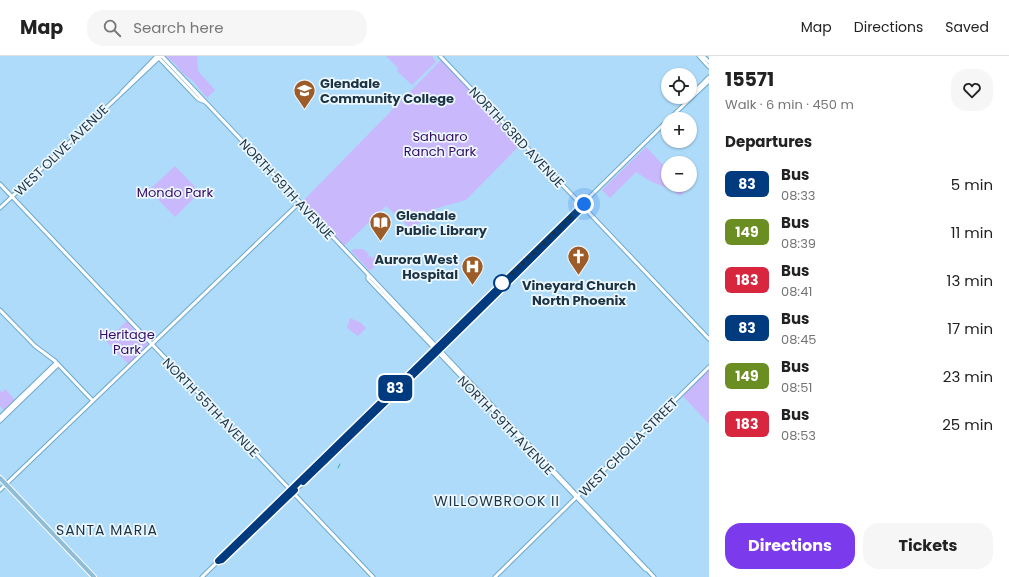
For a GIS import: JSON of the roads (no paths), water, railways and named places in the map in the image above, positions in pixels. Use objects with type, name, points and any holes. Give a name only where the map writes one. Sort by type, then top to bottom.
[{"type":"main road","name":"NORTH 59TH AVENUE","points":[[159,56],[198,99],[205,102]]},
{"type":"main road","name":"NORTH 59TH AVENUE","points":[[159,56],[196,90],[205,102],[299,203],[368,276],[371,277],[438,346],[578,497]]},
{"type":"main road","name":"WEST OLIVE AVENUE","points":[[0,208],[122,92],[127,89],[159,56]]},
{"type":"main road","points":[[699,56],[709,67]]},
{"type":"main road","points":[[703,56],[709,62]]},
{"type":"main road","name":"NORTH 63RD AVENUE","points":[[442,57],[709,339]]},
{"type":"main road","points":[[697,90],[709,77]]},
{"type":"main road","points":[[697,92],[709,81]]},
{"type":"main road","points":[[183,83],[185,82],[196,90]]},
{"type":"main road","points":[[676,112],[684,104]]},
{"type":"main road","points":[[202,577],[438,353],[543,243],[661,128]]},
{"type":"main road","name":"NORTH 55TH AVENUE","points":[[0,184],[373,577]]},
{"type":"main road","points":[[0,490],[299,203]]},
{"type":"main road","points":[[292,491],[438,346],[465,323],[531,260],[581,209],[582,206]]},
{"type":"main road","points":[[531,260],[531,257],[543,243]]},
{"type":"main road","name":"NORTH 59TH AVENUE","points":[[368,276],[368,279],[435,350],[654,577]]},
{"type":"main road","points":[[0,310],[35,346],[57,364],[93,401]]},
{"type":"main road","points":[[405,318],[419,326]]},
{"type":"main road","points":[[0,417],[57,364]]},
{"type":"main road","points":[[0,421],[57,364]]},
{"type":"main road","name":"WEST CHOLLA STREET","points":[[495,577],[709,367]]},
{"type":"main road","points":[[0,478],[94,577]]},
{"type":"waterway","points":[[338,468],[340,464]]},
{"type":"place","name":"Glendale Community College","points":[[304,110]]},
{"type":"place","name":"Glendale Public Library","points":[[380,242]]},
{"type":"place","name":"Vineyard Church North Phoenix","points":[[579,276]]},
{"type":"place","name":"Aurora West Hospital","points":[[473,286]]},
{"type":"district","name":"WILLOWBROOK II","points":[[497,501]]},
{"type":"district","name":"SANTA MARIA","points":[[107,530]]},
{"type":"park label","name":"Sahuaro Ranch Park","points":[[440,144]]},
{"type":"park label","name":"Mondo Park","points":[[175,192]]},
{"type":"park label","name":"Heritage Park","points":[[127,342]]}]
